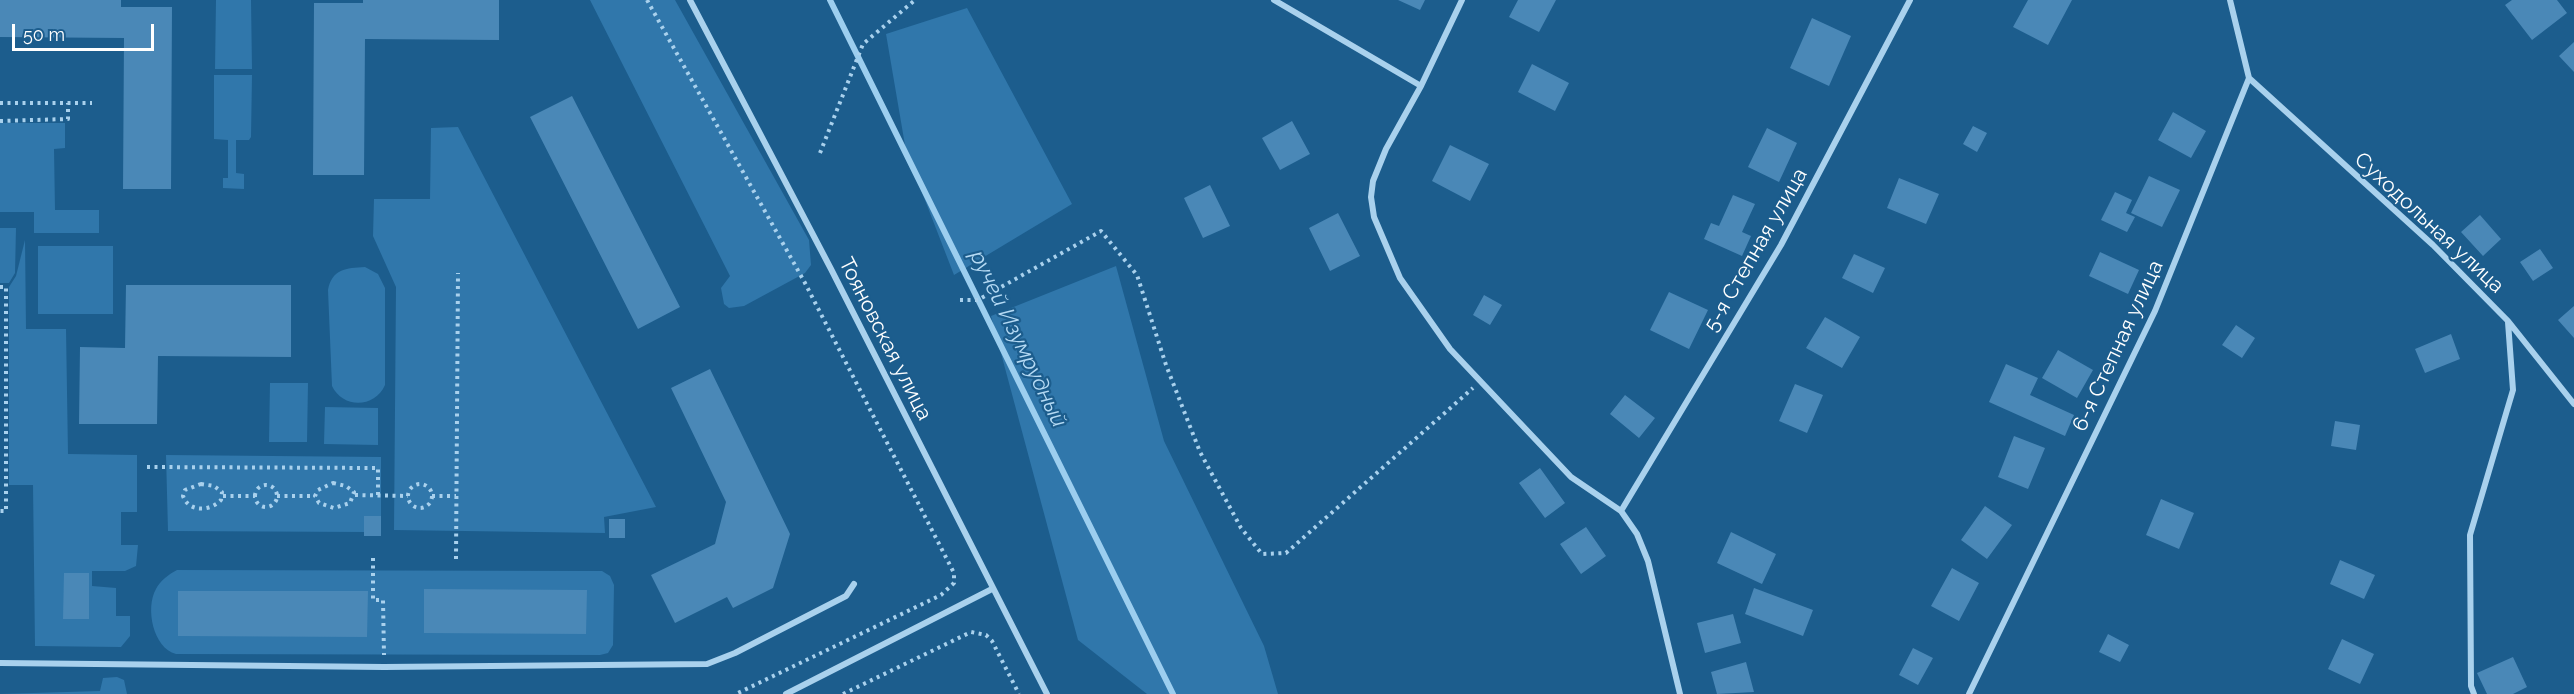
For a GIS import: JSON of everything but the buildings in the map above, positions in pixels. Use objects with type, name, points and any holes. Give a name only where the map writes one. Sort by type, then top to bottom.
[{"type":"street","name":"Тояновская улица","points":[[690,0],[831,269],[1047,694]]},
{"type":"street","points":[[1274,0],[1421,86]]},
{"type":"street","points":[[1462,0],[1421,86],[1386,149],[1373,181],[1371,197],[1374,217],[1400,278],[1450,349],[1479,383],[1571,477],[1621,511],[1638,534],[1648,561],[1680,694]]},
{"type":"street","name":"5-я Степная улица","points":[[1621,511],[1781,245],[1910,0]]},
{"type":"street","points":[[2230,0],[2249,78]]},
{"type":"street","name":"Суходольная улица","points":[[2249,78],[2433,245],[2508,321],[2574,404]]},
{"type":"street","name":"6-я Степная улица","points":[[1968,694],[2156,311],[2249,78]]},
{"type":"street","points":[[2474,694],[2471,686],[2470,536],[2513,390],[2508,321]]},
{"type":"street","points":[[0,663],[384,667],[707,664],[735,653],[846,596],[854,584]]},
{"type":"street","points":[[786,694],[992,589]]},
{"type":"path","points":[[648,0],[805,283],[954,573],[954,583],[940,596],[736,694]]},
{"type":"path","points":[[820,153],[863,44],[915,0]]},
{"type":"path","points":[[0,103],[92,103]]},
{"type":"path","points":[[0,121],[68,119],[68,103]]},
{"type":"path","points":[[960,300],[978,300],[1101,231],[1137,275],[1166,364],[1200,452],[1241,528],[1262,554],[1286,553],[1479,383]]},
{"type":"path","points":[[456,559],[458,273]]},
{"type":"path","points":[[0,286],[6,286],[6,511],[0,511]]},
{"type":"path","points":[[0,449],[6,449]]},
{"type":"path","points":[[147,467],[378,468],[378,496]]},
{"type":"path","points":[[315,496],[321,487],[333,483],[346,486],[355,495],[408,496]]},
{"type":"path","points":[[201,484],[214,486],[222,496],[213,507],[202,508],[190,506],[183,496],[189,487],[201,484]]},
{"type":"path","points":[[418,484],[430,489],[432,496],[428,506],[420,508],[413,506],[408,496],[411,489],[418,484]]},
{"type":"path","points":[[266,485],[275,489],[277,496],[272,505],[264,506],[255,496],[257,489],[266,485]]},
{"type":"path","points":[[315,496],[322,505],[334,508],[345,506],[355,495]]},
{"type":"path","points":[[222,496],[255,496]]},
{"type":"path","points":[[277,496],[315,496]]},
{"type":"path","points":[[432,496],[456,496]]},
{"type":"path","points":[[373,558],[373,600],[383,600],[384,667]]},
{"type":"path","points":[[843,694],[971,632],[986,635],[992,641],[1019,694]]},
{"type":"shaded area","points":[[216,0],[251,0],[252,69],[215,69]]},
{"type":"shaded area","points":[[590,0],[675,0],[809,240],[811,265],[805,273],[744,306],[729,308],[724,304],[721,288],[730,276]]},
{"type":"shaded area","points":[[967,8],[1072,204],[954,275],[906,151],[886,34]]},
{"type":"shaded area","points":[[214,75],[252,75],[251,137],[249,140],[236,140],[236,173],[244,174],[244,189],[223,188],[223,178],[228,178],[228,140],[214,139]]},
{"type":"shaded area","points":[[0,123],[65,123],[65,148],[54,149],[55,210],[99,210],[99,233],[34,233],[34,212],[0,212]]},
{"type":"shaded area","points":[[458,127],[656,507],[604,517],[605,533],[394,530],[396,287],[373,236],[374,199],[430,199],[431,128]]},
{"type":"shaded area","points":[[0,228],[16,228],[15,273],[9,283],[0,283]]},
{"type":"shaded area","points":[[25,240],[26,329],[66,329],[68,454],[137,455],[137,512],[121,512],[121,545],[138,545],[136,566],[125,571],[92,571],[92,586],[116,588],[116,616],[130,616],[130,636],[121,647],[35,646],[33,485],[9,485],[9,287],[16,276]]},
{"type":"shaded area","points":[[38,246],[113,246],[113,314],[38,314]]},
{"type":"shaded area","points":[[1116,266],[1164,441],[1264,646],[1278,694],[1147,694],[1078,640],[991,316]]},
{"type":"shaded area","points":[[365,267],[378,274],[385,288],[385,385],[374,398],[359,403],[344,399],[332,386],[328,290],[336,274],[352,268]]},
{"type":"shaded area","points":[[270,383],[308,383],[307,442],[269,442]]},
{"type":"shaded area","points":[[325,407],[378,408],[378,445],[324,444]]},
{"type":"shaded area","points":[[166,455],[381,457],[381,516],[364,517],[364,532],[168,531]]},
{"type":"shaded area","points":[[177,570],[602,571],[610,576],[614,585],[613,645],[608,653],[600,655],[176,654],[168,650],[157,636],[151,616],[151,606],[158,586]]},
{"type":"shaded area","points":[[117,677],[124,680],[127,694],[0,694],[100,691],[103,678]]},
{"type":"waterway","name":"ручей Изумрудный","points":[[830,0],[1173,694]]}]
